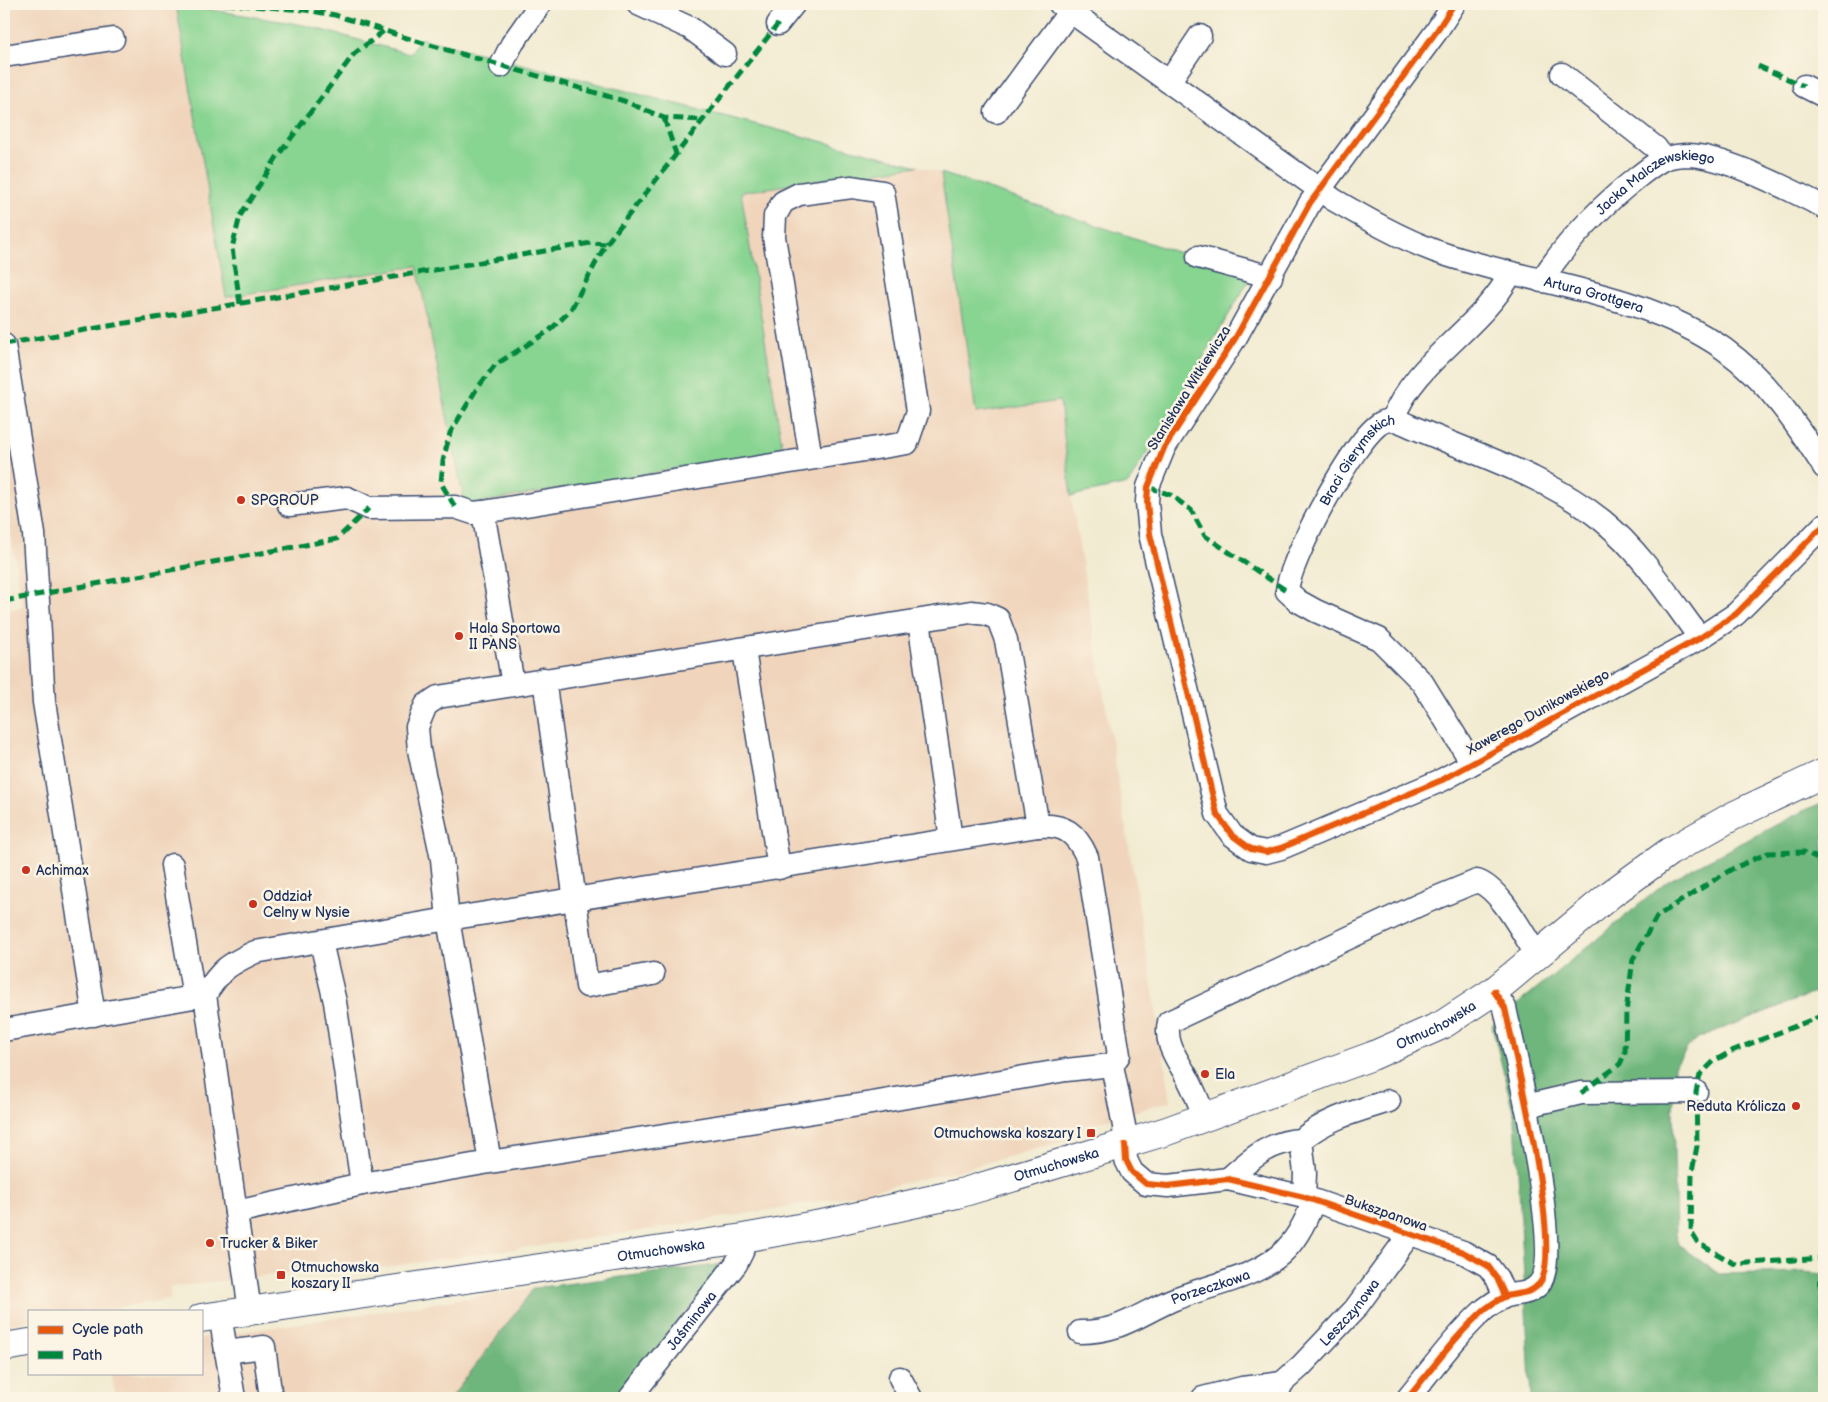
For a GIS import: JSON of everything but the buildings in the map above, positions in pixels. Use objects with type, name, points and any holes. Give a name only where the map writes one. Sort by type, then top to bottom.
[{"type":"main road","name":"Otmuchowska","points":[[210,1317],[742,1238],[832,1222],[961,1193],[1125,1145],[1205,1117],[1425,1034],[1462,1014],[1494,991],[1634,876],[1669,852],[1733,816],[1824,773]]},
{"type":"main road","points":[[4,1347],[28,1343]]},
{"type":"street","points":[[501,66],[512,44],[540,4]]},
{"type":"street","points":[[638,4],[690,28],[725,54]]},
{"type":"street","points":[[778,24],[794,4]]},
{"type":"street","name":"Stanisława Witkiewicza","points":[[1232,835],[1217,814],[1185,682],[1150,534],[1147,502],[1148,487],[1164,448],[1236,337],[1271,277],[1310,202],[1436,32],[1454,4]]},
{"type":"street","points":[[996,112],[1065,8],[1319,189]]},
{"type":"street","points":[[1169,82],[1200,36]]},
{"type":"street","points":[[4,56],[113,39]]},
{"type":"street","points":[[1562,74],[1656,148],[1664,159]]},
{"type":"street","name":"Jacka Malczewskiego","points":[[1541,281],[1558,256],[1590,221],[1624,188],[1664,159],[1692,155],[1713,160],[1751,173],[1824,207]]},
{"type":"street","points":[[289,505],[347,498],[369,508],[455,507],[473,513],[483,512],[811,458],[907,442],[918,411],[883,192],[852,187],[798,194],[783,202],[774,216],[774,236],[811,458]]},
{"type":"street","name":"Artura Grottgera","points":[[1319,189],[1355,212],[1411,241],[1436,251],[1653,312],[1702,335],[1726,350],[1759,379],[1789,414],[1824,467]]},
{"type":"street","points":[[1198,257],[1271,277]]},
{"type":"street","points":[[1393,419],[1398,405],[1409,388],[1487,310],[1511,273]]},
{"type":"street","points":[[5,358],[34,534],[44,702],[94,1015]]},
{"type":"street","name":"Braci Gierymskich","points":[[1472,763],[1422,682],[1379,639],[1316,611],[1298,601],[1287,590],[1287,578],[1294,561],[1356,450],[1371,430],[1382,422],[1393,419],[1536,479],[1589,511],[1603,521],[1635,553],[1700,638]]},
{"type":"street","points":[[483,512],[513,684]]},
{"type":"street","name":"Xawerego Dunikowskiego","points":[[1232,835],[1251,849],[1266,852],[1281,848],[1442,780],[1700,638],[1736,614],[1824,525]]},
{"type":"street","points":[[490,1162],[448,919],[442,859],[419,750],[417,727],[426,706],[435,698],[544,679],[744,650],[970,612],[987,614],[998,619],[1006,640],[1038,826]]},
{"type":"street","points":[[919,621],[951,839]]},
{"type":"street","points":[[744,650],[779,868]]},
{"type":"street","points":[[544,679],[587,986],[653,974]]},
{"type":"street","points":[[4,1030],[200,996],[218,974],[231,964],[255,952],[576,898],[1050,825],[1068,830],[1080,841],[1087,857],[1119,1055],[1112,1065],[1066,1070],[872,1103],[490,1162],[362,1184],[236,1212]]},
{"type":"street","points":[[172,865],[200,996],[236,1212],[250,1311]]},
{"type":"street","points":[[1205,1117],[1187,1078],[1175,1058],[1166,1033],[1169,1022],[1421,904],[1477,881],[1486,884],[1498,897],[1537,954]]},
{"type":"street","points":[[321,942],[335,1002],[362,1184]]},
{"type":"street","points":[[1408,1398],[1463,1332],[1486,1309],[1505,1296],[1531,1291],[1540,1284],[1545,1274],[1546,1258],[1540,1170],[1505,1008],[1494,991]]},
{"type":"street","name":"Bukszpanowa","points":[[1112,1065],[1124,1126],[1126,1160],[1132,1172],[1146,1184],[1168,1186],[1228,1179],[1308,1200],[1463,1252],[1488,1266],[1497,1278],[1505,1296]]},
{"type":"street","points":[[1526,1106],[1581,1094],[1696,1092]]},
{"type":"street","points":[[1228,1179],[1255,1155],[1273,1145],[1285,1141],[1301,1140],[1315,1128],[1342,1115],[1389,1101]]},
{"type":"street","name":"Porzeczkowa","points":[[1080,1332],[1101,1332],[1124,1324],[1173,1300],[1237,1279],[1281,1254],[1295,1238],[1306,1220],[1308,1200],[1301,1140]]},
{"type":"street","name":"Leszczynowa","points":[[1203,1398],[1242,1388],[1279,1390],[1355,1308],[1409,1235]]},
{"type":"street","name":"Jaśminowa","points":[[630,1398],[736,1264],[742,1252],[742,1238]]},
{"type":"street","points":[[210,1317],[226,1352],[234,1398]]},
{"type":"street","points":[[226,1352],[264,1347],[271,1398]]},
{"type":"street","points":[[900,1378],[911,1398]]},
{"type":"shaded area","points":[[4,4],[176,4],[226,297],[417,265],[466,505],[783,451],[741,191],[918,166],[941,173],[976,413],[1060,401],[1071,496],[1171,1101],[1085,1126],[1068,1140],[968,1168],[839,1198],[654,1229],[331,1275],[306,1271],[170,1287],[170,1299],[101,1310],[28,1310],[28,1321],[4,1325],[4,611],[23,607],[4,493]]},
{"type":"shaded area","points":[[534,1288],[451,1398],[116,1398],[111,1374],[202,1374],[202,1338]]},
{"type":"green space","points":[[176,4],[304,25],[410,54],[420,38],[918,166],[741,192],[783,451],[465,505],[417,266],[226,297]]},
{"type":"green space","points":[[941,173],[1251,277],[1128,484],[1071,496],[1060,401],[976,413]]},
{"type":"green space","points":[[1824,802],[1824,989],[1698,1038],[1688,1047],[1675,1066],[1673,1111],[1676,1235],[1680,1246],[1719,1274],[1803,1272],[1824,1274],[1824,1398],[1531,1398],[1515,1119],[1492,1025],[1668,881]]},
{"type":"green space","points":[[725,1264],[619,1398],[451,1398],[534,1288]]},
{"type":"marked path","points":[[225,4],[305,10],[335,15],[423,43],[624,101],[664,118],[701,120]]},
{"type":"marked path","points":[[455,507],[441,483],[443,461],[450,433],[476,390],[495,365],[549,331],[570,311],[606,244],[778,24]]},
{"type":"marked path","points":[[240,304],[232,248],[240,216],[277,157],[354,54],[385,30]]},
{"type":"marked path","points":[[1758,66],[1804,86]]},
{"type":"marked path","points":[[664,118],[676,154]]},
{"type":"marked path","points":[[4,344],[591,243],[606,244]]},
{"type":"marked path","points":[[1148,487],[1171,495],[1191,510],[1205,536],[1287,591]]},
{"type":"marked path","points":[[4,601],[337,539],[369,508]]},
{"type":"marked path","points":[[1581,1093],[1620,1064],[1625,1053],[1626,1012],[1633,959],[1657,916],[1732,869],[1768,853],[1804,852],[1824,861]]},
{"type":"marked path","points":[[1824,1015],[1734,1050],[1714,1061],[1700,1075],[1696,1092],[1697,1146],[1692,1172],[1691,1232],[1698,1243],[1735,1264],[1824,1258]]},
{"type":"marked path","points":[[1819,1176],[1824,1176]]},
{"type":"marked path","points":[[1820,1279],[1824,1355]]},
{"type":"cycle path","points":[[1454,4],[1436,32],[1310,203],[1236,337],[1164,448],[1148,487],[1147,502],[1150,534],[1217,814],[1232,835],[1251,849],[1266,852],[1281,848],[1442,780],[1700,638],[1736,614],[1824,525]]},
{"type":"cycle path","points":[[1408,1398],[1474,1319],[1487,1307],[1504,1297],[1527,1292],[1535,1288],[1539,1284],[1545,1266],[1546,1235],[1542,1196],[1527,1107],[1505,1008],[1494,991]]},
{"type":"cycle path","points":[[1125,1145],[1126,1160],[1132,1172],[1146,1184],[1168,1186],[1228,1179],[1304,1197],[1463,1252],[1488,1266],[1497,1278],[1505,1296]]},
{"type":"place","name":"SPGROUP","points":[[241,500]]},
{"type":"place","name":"Hala Sportowa II PANS","points":[[459,636]]},
{"type":"place","name":"Achimax","points":[[26,870]]},
{"type":"place","name":"Oddział Celny w Nysie","points":[[253,904]]},
{"type":"place","name":"Ela","points":[[1205,1074]]},
{"type":"place","name":"Reduta Królicza","points":[[1796,1106]]},
{"type":"place","name":"Otmuchowska koszary I","points":[[1091,1133]]},
{"type":"place","name":"Trucker & Biker","points":[[210,1243]]},
{"type":"place","name":"Otmuchowska koszary II","points":[[281,1275]]}]
